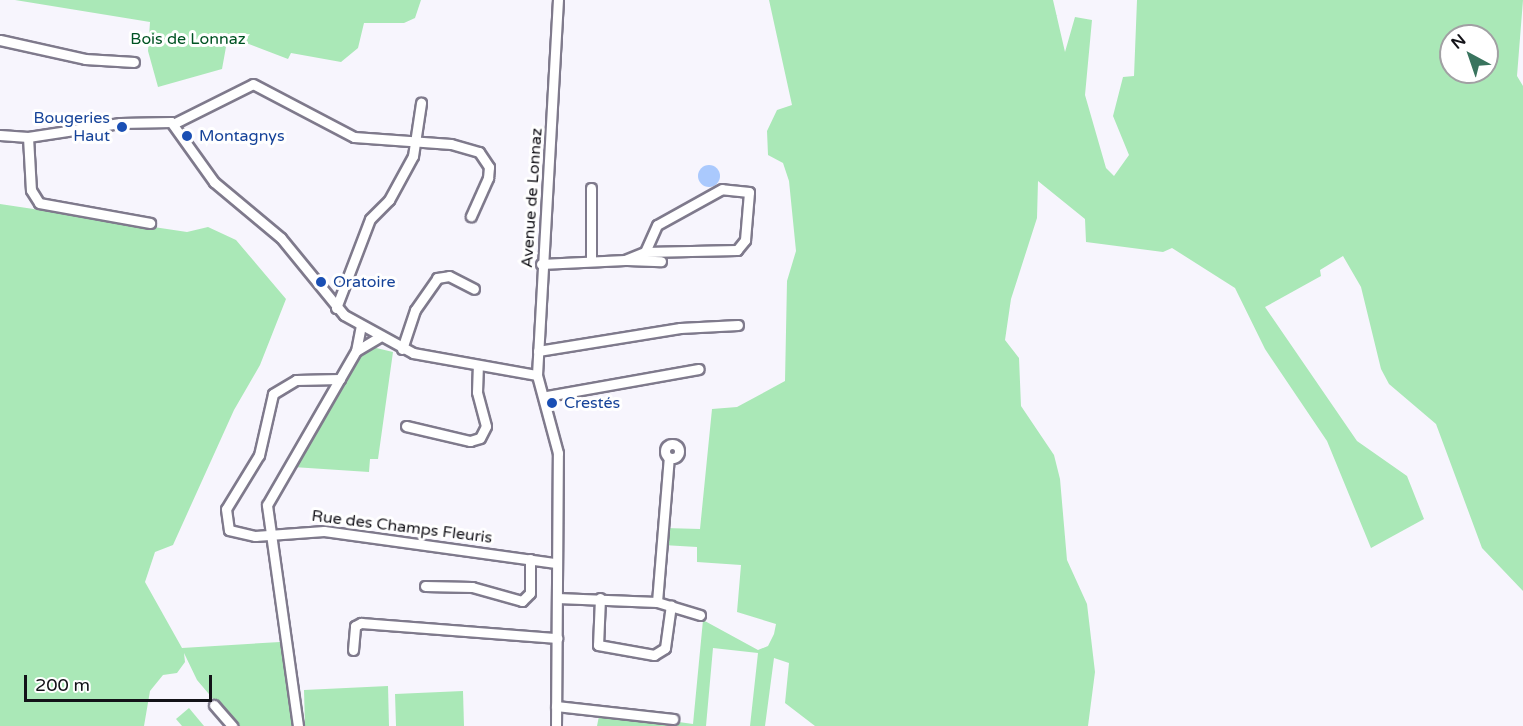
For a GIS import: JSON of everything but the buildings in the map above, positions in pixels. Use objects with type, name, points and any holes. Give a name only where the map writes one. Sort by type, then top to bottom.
[{"type":"street","name":"Avenue de Lonnaz","points":[[556,726],[558,453],[547,396],[537,375],[541,264],[558,0]]},
{"type":"street","points":[[0,40],[74,57],[134,62]]},
{"type":"street","points":[[0,135],[28,137],[120,123],[173,124],[241,86],[253,84],[287,98],[323,124],[354,137],[417,141],[484,154],[488,178],[471,216]]},
{"type":"street","points":[[336,308],[358,243],[389,200],[417,141],[421,103]]},
{"type":"street","points":[[173,124],[214,182],[278,234],[336,308],[361,326],[402,349],[478,366],[537,375]]},
{"type":"street","points":[[28,137],[31,190],[39,203],[150,223]]},
{"type":"street","points":[[591,188],[591,261]]},
{"type":"street","points":[[625,260],[645,252],[740,249],[748,192],[722,189],[657,225],[645,252]]},
{"type":"street","points":[[541,264],[738,257]]},
{"type":"street","points":[[402,349],[415,310],[437,278],[449,276],[474,289]]},
{"type":"street","points":[[538,351],[680,328],[738,325]]},
{"type":"street","points":[[298,726],[269,535],[268,498],[356,351],[361,326]]},
{"type":"street","points":[[356,351],[379,338]]},
{"type":"street","points":[[406,426],[470,441],[480,438],[486,426],[477,392],[478,366]]},
{"type":"street","points":[[547,396],[699,369]]},
{"type":"street","name":"Rue des Champs Fleuris","points":[[340,380],[291,381],[270,399],[261,450],[224,517],[235,533],[269,535],[324,531],[556,562]]},
{"type":"street","points":[[657,602],[669,457]]},
{"type":"street","points":[[425,586],[472,587],[522,601],[530,593],[530,559]]},
{"type":"street","points":[[556,598],[657,602],[700,615]]},
{"type":"street","points":[[600,598],[598,645],[654,655],[665,648],[671,605]]},
{"type":"street","points":[[353,650],[355,626],[361,623],[557,638]]},
{"type":"street","points":[[214,705],[232,726]]},
{"type":"street","points":[[556,706],[673,719]]},
{"type":"green space","name":"Bois de Lonnaz","points":[[15,0],[421,0],[415,18],[404,23],[364,23],[358,48],[341,62],[291,53],[288,59],[228,36],[222,69],[158,87],[148,51],[150,22]]},
{"type":"green space","points":[[769,0],[1053,0],[1065,52],[1075,17],[1092,20],[1085,95],[1106,168],[1114,176],[1129,155],[1113,116],[1123,77],[1134,76],[1137,0],[1523,0],[1517,76],[1523,86],[1523,591],[1482,548],[1436,424],[1389,384],[1381,369],[1361,287],[1343,256],[1320,270],[1321,276],[1265,307],[1357,441],[1407,476],[1424,519],[1371,548],[1327,441],[1265,349],[1235,288],[1172,248],[1163,252],[1086,242],[1085,219],[1038,181],[1037,218],[1011,299],[1005,340],[1019,358],[1021,406],[1054,455],[1060,479],[1067,560],[1087,604],[1095,672],[1088,726],[815,726],[785,703],[789,663],[774,658],[765,726],[750,726],[758,653],[713,648],[706,726],[597,726],[600,711],[693,724],[703,620],[758,650],[768,646],[774,634],[776,624],[737,612],[741,565],[697,562],[697,547],[663,545],[665,528],[700,529],[712,409],[737,407],[785,381],[787,281],[796,251],[789,181],[783,163],[768,155],[767,131],[777,110],[792,105]]},
{"type":"green space","points":[[0,204],[187,232],[208,227],[236,240],[286,299],[260,365],[234,410],[173,545],[155,552],[145,582],[182,648],[280,642],[295,726],[236,726],[197,680],[184,653],[185,662],[177,673],[163,675],[150,691],[144,726],[0,726]]},
{"type":"green space","points":[[372,347],[393,352],[378,459],[370,459],[369,472],[293,467],[362,351]]},
{"type":"green space","points":[[388,686],[389,726],[305,726],[304,690]]},
{"type":"green space","points":[[463,691],[464,726],[396,726],[395,694]]},
{"type":"green space","points":[[189,708],[204,726],[182,726],[176,719]]},
{"type":"water","points":[[709,165],[717,168],[720,176],[717,184],[709,187],[701,184],[698,176],[701,168]]},
{"type":"place","name":"Bougeries Haut","points":[[122,127]]},
{"type":"place","name":"Montagnys","points":[[187,136]]},
{"type":"place","name":"Oratoire","points":[[321,282]]},
{"type":"place","name":"Crestés","points":[[552,403]]}]
